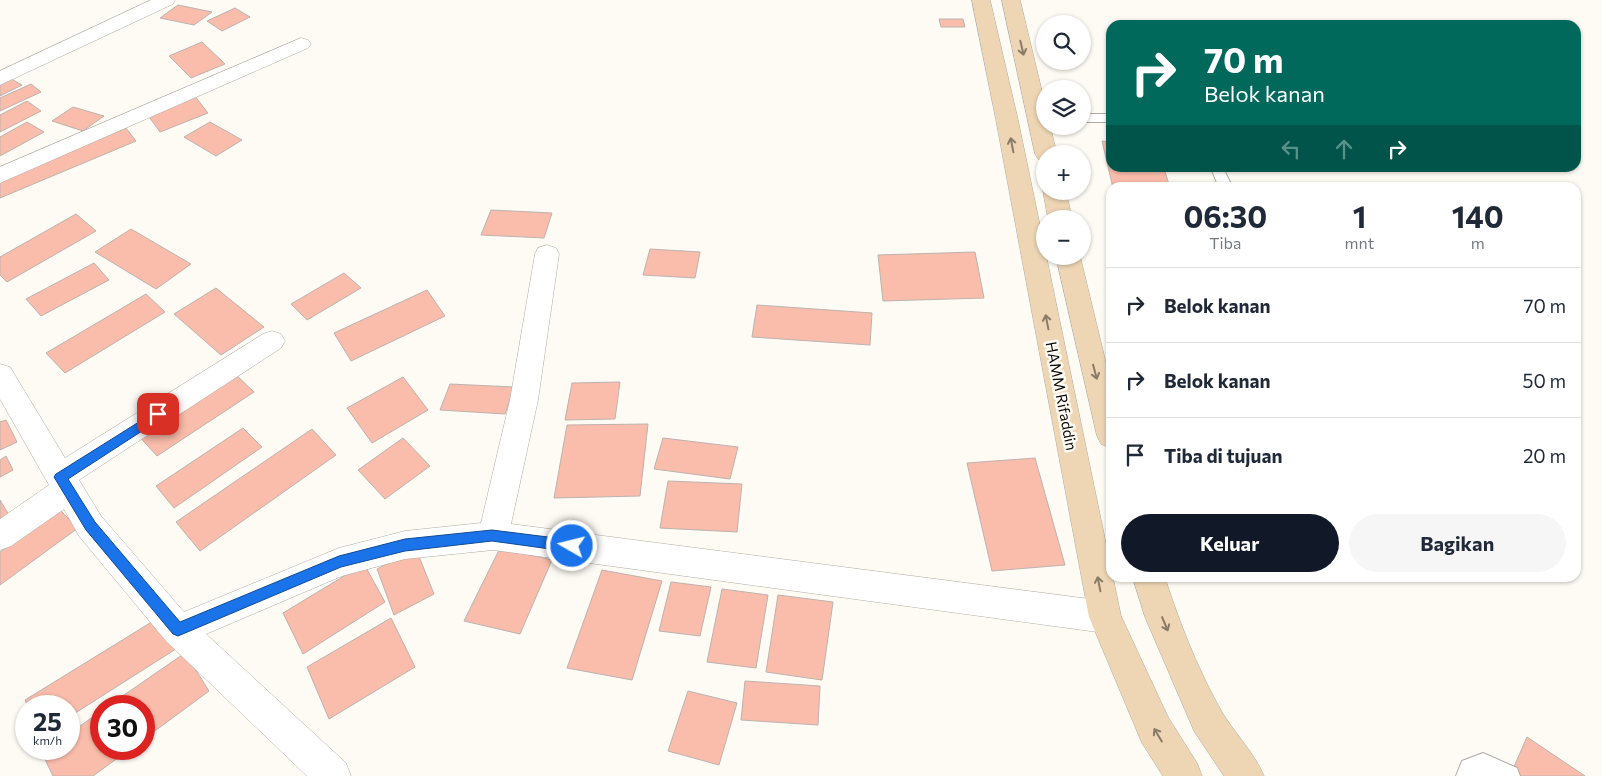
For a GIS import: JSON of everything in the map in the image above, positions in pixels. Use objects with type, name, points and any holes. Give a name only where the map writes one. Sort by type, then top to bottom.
[{"type":"main road","name":"HAMM Rifaddin","points":[[980,0],[1032,179],[1105,617],[1155,730],[1184,776]]},
{"type":"main road","points":[[1011,0],[1036,97]]},
{"type":"main road","points":[[1070,265],[1106,417]]},
{"type":"main road","points":[[1151,582],[1161,617],[1206,719],[1246,776]]},
{"type":"street","points":[[0,79],[166,0]]},
{"type":"street","points":[[0,176],[301,44]]},
{"type":"street","points":[[492,536],[524,400],[547,254]]},
{"type":"street","points":[[0,536],[64,483],[272,341]]},
{"type":"street","points":[[0,375],[90,526],[178,630],[333,776]]},
{"type":"street","points":[[178,630],[339,562],[405,545],[492,536],[1105,617]]},
{"type":"lane","points":[[1091,118],[1106,118]]},
{"type":"lane","points":[[1467,776],[1470,769],[1483,764],[1509,776]]},
{"type":"building","points":[[178,5],[212,12],[194,25],[160,18]]},
{"type":"building","points":[[235,8],[250,17],[222,31],[207,21]]},
{"type":"building","points":[[939,19],[963,19],[965,27],[941,27]]},
{"type":"building","points":[[202,42],[225,64],[191,78],[169,56]]},
{"type":"building","points":[[8,77],[22,85],[0,96],[0,81]]},
{"type":"building","points":[[31,84],[41,92],[0,111],[0,98]]},
{"type":"building","points":[[194,95],[208,113],[160,132],[147,114]]},
{"type":"building","points":[[27,101],[41,111],[0,132],[0,115]]},
{"type":"building","points":[[73,107],[104,116],[83,131],[52,121]]},
{"type":"building","points":[[27,122],[44,132],[0,156],[0,137]]},
{"type":"building","points":[[210,122],[242,140],[216,156],[184,137]]},
{"type":"building","points":[[126,128],[136,141],[0,198],[0,180]]},
{"type":"building","points":[[1102,141],[1106,141],[1106,158]]},
{"type":"building","points":[[1109,172],[1165,172],[1168,182],[1112,182]]},
{"type":"building","points":[[491,210],[552,213],[544,238],[481,235]]},
{"type":"building","points":[[76,214],[96,231],[7,282],[0,275],[0,257]]},
{"type":"building","points":[[131,229],[191,264],[156,289],[95,252]]},
{"type":"building","points":[[650,249],[700,252],[695,278],[643,275]]},
{"type":"building","points":[[975,252],[984,298],[883,301],[878,255]]},
{"type":"building","points":[[94,263],[109,280],[41,316],[26,299]]},
{"type":"building","points":[[344,273],[361,288],[307,320],[291,304]]},
{"type":"building","points":[[216,288],[264,327],[221,355],[174,314]]},
{"type":"building","points":[[427,290],[445,316],[351,361],[334,333]]},
{"type":"building","points":[[146,294],[165,312],[65,373],[46,353]]},
{"type":"building","points":[[757,305],[872,313],[870,345],[752,337]]},
{"type":"building","points":[[232,371],[254,392],[157,456],[136,433]]},
{"type":"building","points":[[403,377],[428,410],[372,443],[347,408]]},
{"type":"building","points":[[620,382],[615,419],[565,420],[572,383]]},
{"type":"building","points":[[450,384],[514,387],[505,414],[440,410]]},
{"type":"building","points":[[6,420],[17,442],[0,450],[0,422]]},
{"type":"building","points":[[648,424],[640,496],[554,498],[567,425]]},
{"type":"building","points":[[243,428],[262,447],[174,508],[156,486]]},
{"type":"building","points":[[312,429],[336,455],[200,551],[176,522]]},
{"type":"building","points":[[403,438],[430,466],[385,499],[358,470]]},
{"type":"building","points":[[663,438],[738,447],[730,479],[654,469]]},
{"type":"building","points":[[6,456],[13,470],[0,477],[0,460]]},
{"type":"building","points":[[1035,458],[1065,565],[992,571],[967,463]]},
{"type":"building","points":[[668,481],[742,484],[737,532],[660,528]]},
{"type":"building","points":[[0,500],[12,520],[0,527]]},
{"type":"building","points":[[60,510],[78,528],[0,585],[0,552]]},
{"type":"building","points":[[500,548],[552,560],[520,634],[464,621]]},
{"type":"building","points":[[416,549],[434,594],[394,615],[377,569]]},
{"type":"building","points":[[364,564],[385,602],[303,654],[283,613]]},
{"type":"building","points":[[602,570],[662,581],[632,680],[567,668]]},
{"type":"building","points":[[671,582],[711,587],[700,636],[659,631]]},
{"type":"building","points":[[722,589],[768,595],[756,668],[707,662]]},
{"type":"building","points":[[778,595],[833,602],[822,680],[766,672]]},
{"type":"building","points":[[163,615],[179,647],[104,695],[90,695],[90,704],[80,710],[80,695],[33,695]]},
{"type":"building","points":[[391,618],[415,667],[329,719],[307,667]]},
{"type":"building","points":[[185,653],[209,691],[155,731],[155,695],[124,695]]},
{"type":"building","points":[[745,681],[820,686],[818,725],[741,720]]},
{"type":"building","points":[[688,691],[737,703],[719,765],[668,751]]},
{"type":"building","points":[[90,719],[90,760],[115,760],[93,776],[53,776],[45,760],[80,760],[80,726]]},
{"type":"building","points":[[1527,737],[1585,776],[1510,776]]},
{"type":"route","points":[[158,414],[60,477],[90,526],[178,630],[303,575],[339,562],[405,545],[492,536],[572,546]]}]
